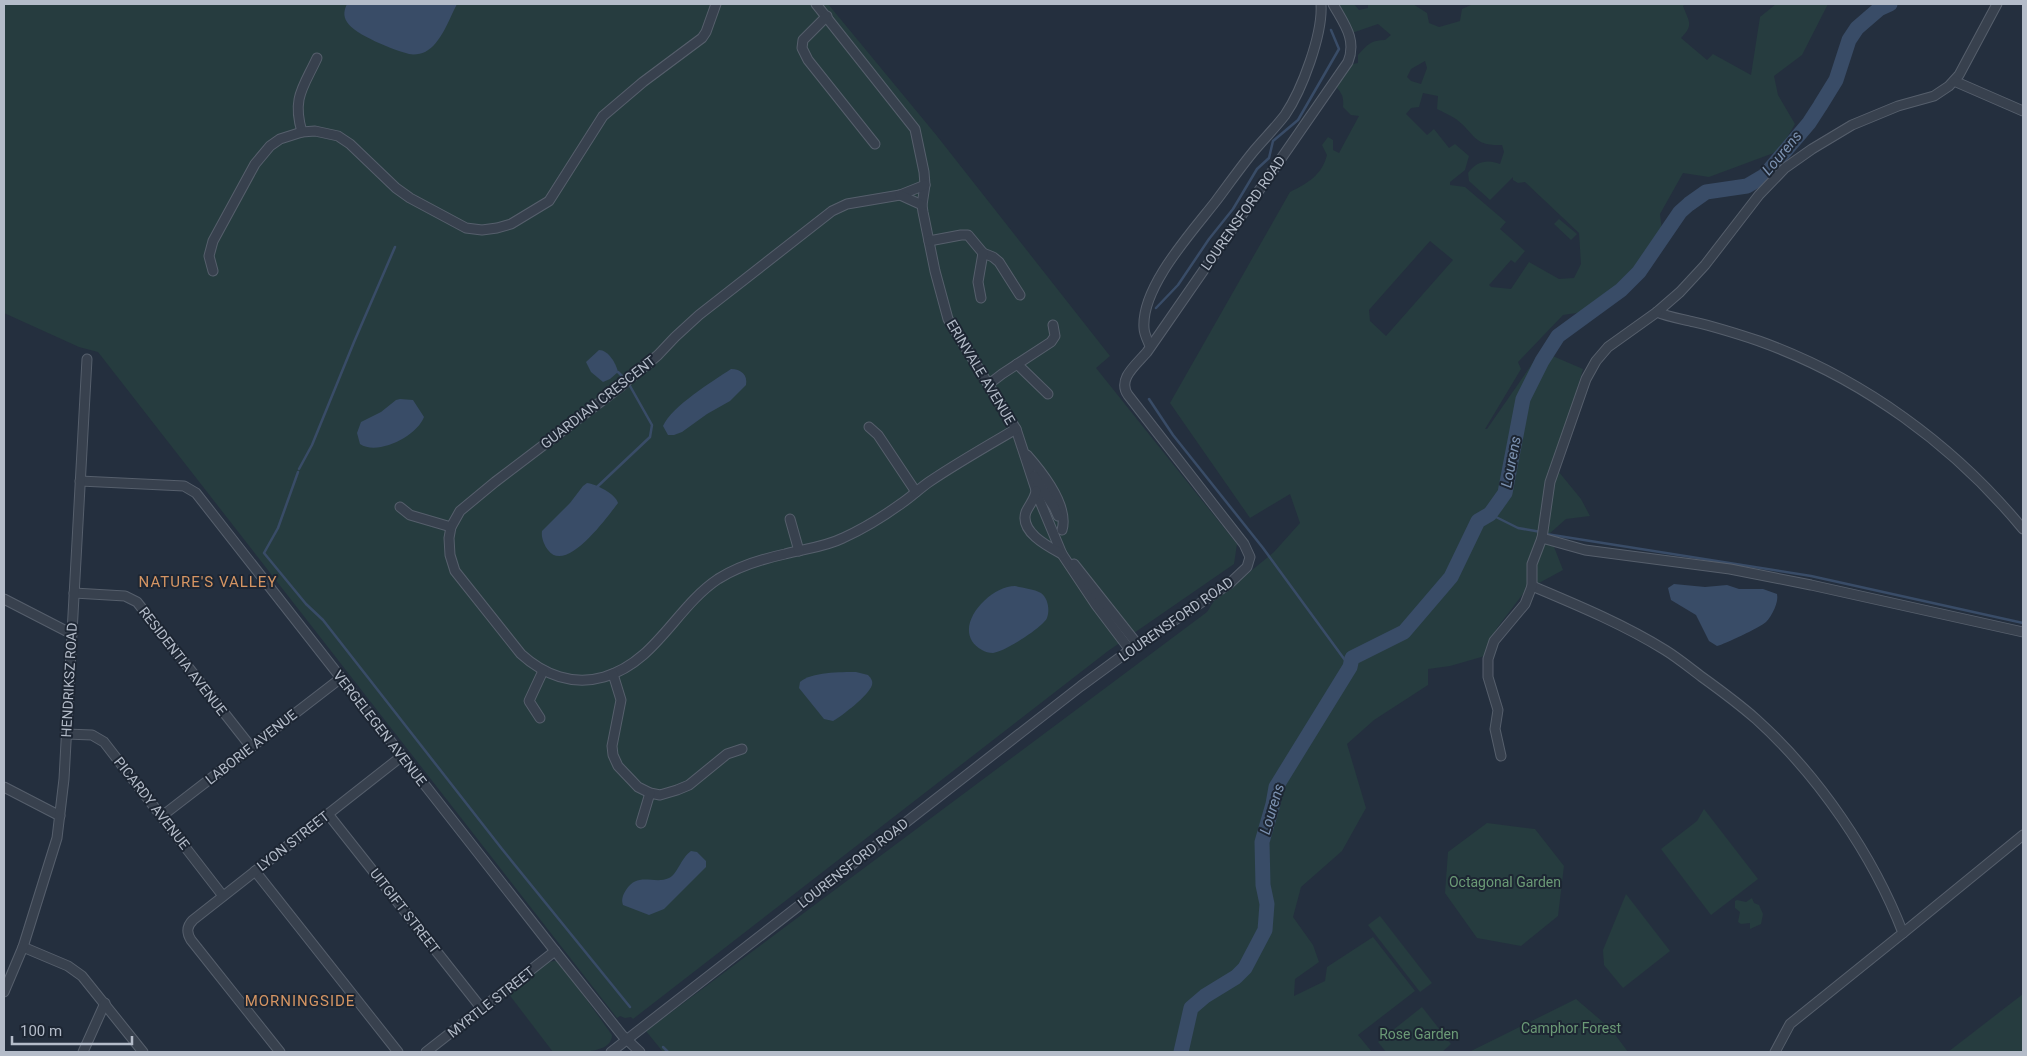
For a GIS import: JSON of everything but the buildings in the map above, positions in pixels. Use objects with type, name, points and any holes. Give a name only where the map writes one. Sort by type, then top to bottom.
[{"type":"street","points":[[214,271],[210,256],[213,241],[255,164],[270,146],[280,139],[302,132],[326,132],[338,136],[350,144],[405,195],[466,228],[482,230],[504,226],[549,201],[603,116],[702,38],[716,4]]},
{"type":"street","name":"ERINVALE AVENUE","points":[[816,4],[915,129],[925,186],[922,205],[948,318],[1016,429],[1036,491],[1068,566],[1096,605],[1134,648]]},
{"type":"street","points":[[1150,346],[1144,328],[1146,312],[1159,280],[1186,236],[1253,152],[1275,128],[1292,103],[1299,90],[1316,37],[1322,14],[1322,4]]},
{"type":"street","name":"LOURENSFORD ROAD","points":[[611,1052],[1012,739],[1134,648],[1229,584],[1247,567],[1250,557],[1244,544],[1124,390],[1124,380],[1150,346],[1348,62],[1352,52],[1351,39],[1333,4]]},
{"type":"street","points":[[1501,756],[1495,730],[1498,710],[1488,677],[1488,659],[1494,642],[1525,604],[1532,586],[1532,564],[1542,538],[1550,482],[1586,379],[1596,361],[1608,347],[1657,312],[1680,292],[1705,265],[1749,206],[1785,168],[1852,125],[1898,106],[1934,96],[1944,90],[1954,81],[1997,4]]},
{"type":"street","points":[[827,16],[803,40],[802,48],[808,60],[875,144]]},
{"type":"street","points":[[302,132],[298,119],[297,102],[318,58]]},
{"type":"street","points":[[1954,81],[2023,111]]},
{"type":"street","name":"GUARDIAN CRESCENT","points":[[451,527],[460,511],[474,498],[620,386],[658,355],[674,337],[699,315],[832,211],[847,204],[900,195],[925,186]]},
{"type":"street","points":[[900,195],[922,205]]},
{"type":"street","points":[[929,241],[965,235],[970,237],[983,253],[999,262],[1020,295]]},
{"type":"street","points":[[981,298],[978,282],[983,253]]},
{"type":"street","points":[[1657,312],[1761,342],[1809,362],[1856,387],[1900,414],[1941,446],[1979,480],[2023,530]]},
{"type":"street","points":[[989,384],[1051,342],[1055,336],[1053,326]]},
{"type":"street","name":"HENDRIKSZ ROAD","points":[[4,992],[23,947],[57,838],[60,816],[87,359]]},
{"type":"street","points":[[1017,364],[1048,394]]},
{"type":"street","points":[[869,427],[878,435],[916,492]]},
{"type":"street","points":[[400,507],[410,515],[451,527],[449,547],[456,571],[521,654],[543,671],[565,679],[576,681],[594,679],[613,674],[630,664],[660,639],[693,601],[717,580],[741,568],[842,539],[900,505],[956,465],[1016,429]]},
{"type":"street","points":[[1022,449],[1053,490],[1063,517],[1062,553],[1038,540],[1026,521],[1026,514],[1036,491]]},
{"type":"street","points":[[1029,470],[1054,507],[1062,530]]},
{"type":"street","name":"VERGELEGEN AVENUE","points":[[80,480],[184,486],[196,493],[555,951],[640,1052]]},
{"type":"street","points":[[790,519],[799,551]]},
{"type":"street","points":[[1542,538],[1584,550],[1730,570],[1811,585],[2023,632]]},
{"type":"street","points":[[1532,586],[1589,610],[1667,651],[1756,720],[1804,770],[1850,831],[1872,866],[1904,933]]},
{"type":"street","name":"RESIDENTIA AVENUE","points":[[74,593],[125,596],[137,602],[251,747]]},
{"type":"street","points":[[4,598],[72,634]]},
{"type":"street","points":[[540,718],[529,701],[543,671]]},
{"type":"street","points":[[613,674],[621,700],[612,746],[613,755],[618,766],[634,784],[650,793],[660,794],[677,790],[689,785],[727,754],[742,749]]},
{"type":"street","name":"LABORIE AVENUE","points":[[162,816],[341,678]]},
{"type":"street","name":"PICARDY AVENUE","points":[[66,734],[92,735],[104,742],[223,896]]},
{"type":"street","name":"LYON STREET","points":[[275,1050],[191,940],[188,929],[193,920],[402,756]]},
{"type":"street","points":[[4,787],[60,816]]},
{"type":"street","points":[[641,822],[650,793]]},
{"type":"street","name":"UITGIFT STREET","points":[[328,814],[482,1009]]},
{"type":"street","points":[[1775,1052],[1790,1024],[2023,835]]},
{"type":"street","points":[[255,871],[398,1052]]},
{"type":"street","points":[[23,947],[75,970],[143,1052]]},
{"type":"street","name":"MYRTLE STREET","points":[[426,1052],[555,951]]},
{"type":"street","points":[[83,1052],[105,1004]]},
{"type":"green space","points":[[4,4],[828,4],[937,136],[1110,356],[1096,368],[1237,544],[1234,564],[1108,651],[633,1019],[620,1016],[617,1018],[98,352],[79,347],[4,313]]},
{"type":"green space","points":[[1337,4],[1354,4],[1359,10],[1368,8],[1368,4],[1413,4],[1427,13],[1429,23],[1439,27],[1460,21],[1462,9],[1473,4],[1685,4],[1683,6],[1689,26],[1681,38],[1707,60],[1713,54],[1751,75],[1760,17],[1776,4],[1828,4],[1802,55],[1774,76],[1778,95],[1795,124],[1779,151],[1709,177],[1683,173],[1660,214],[1662,230],[1642,259],[1622,281],[1583,312],[1563,315],[1518,362],[1521,369],[1485,429],[1487,429],[1541,351],[1583,369],[1554,466],[1581,499],[1590,516],[1566,519],[1549,534],[1563,570],[1526,590],[1497,628],[1485,656],[1450,666],[1428,669],[1428,685],[1374,720],[1347,744],[1366,808],[1342,851],[1301,887],[1293,917],[1313,945],[1319,962],[1295,979],[1294,996],[1325,981],[1327,967],[1373,937],[1415,991],[1358,1035],[1372,1052],[663,1052],[646,1031],[1207,612],[1214,601],[1274,552],[1300,523],[1290,494],[1250,518],[1170,403],[1290,192],[1308,182],[1322,168],[1327,155],[1322,145],[1328,137],[1333,140],[1333,150],[1339,153],[1359,116],[1351,115],[1343,107],[1342,95],[1335,86],[1353,64],[1358,63],[1358,55],[1367,46],[1376,41],[1385,40],[1391,35],[1378,24],[1352,33]],"holes":[[[1425,61],[1427,68],[1421,84],[1411,81],[1407,77],[1411,69]],[[1423,93],[1438,96],[1437,109],[1456,119],[1480,141],[1492,145],[1502,145],[1504,152],[1500,164],[1487,161],[1478,164],[1468,173],[1469,181],[1490,200],[1513,177],[1513,180],[1518,183],[1525,182],[1579,233],[1581,264],[1574,278],[1559,279],[1529,262],[1511,289],[1491,287],[1489,285],[1511,260],[1515,263],[1525,251],[1500,229],[1506,222],[1465,187],[1450,185],[1450,182],[1465,170],[1469,156],[1455,144],[1449,148],[1434,129],[1427,135],[1406,114],[1411,108],[1419,107]],[[1430,241],[1453,260],[1386,336],[1370,321],[1369,310]]]},
{"type":"green space","points":[[1559,219],[1577,234],[1571,240],[1554,224]]},
{"type":"green space","points":[[1704,809],[1758,879],[1711,915],[1661,849],[1697,821]]},
{"type":"green space","name":"Octagonal Garden","points":[[1487,823],[1535,829],[1564,866],[1558,916],[1521,946],[1477,938],[1445,893],[1448,852]]},
{"type":"green space","points":[[1626,894],[1670,951],[1623,988],[1604,965],[1603,950]]},
{"type":"green space","points":[[1752,898],[1754,903],[1759,905],[1763,914],[1761,924],[1750,929],[1750,923],[1741,924],[1738,922],[1740,912],[1735,908],[1735,901],[1746,902]]},
{"type":"green space","points":[[1380,916],[1432,983],[1420,992],[1368,925]]},
{"type":"green space","points":[[559,961],[612,1035],[610,1042],[605,1047],[598,1050],[579,1052],[553,1052],[508,993],[549,962]]},
{"type":"green space","points":[[2023,994],[2023,1052],[1948,1052]]},
{"type":"green space","name":"Camphor Forest","points":[[1576,999],[1611,1029],[1628,1052],[1469,1052]]},
{"type":"green space","name":"Rose Garden","points":[[1422,1007],[1451,1044],[1442,1052],[1386,1052],[1378,1042]]},
{"type":"water","points":[[347,4],[457,4],[436,43],[425,52],[409,54],[385,46],[351,27],[344,15]]},
{"type":"water","points":[[599,350],[605,352],[611,358],[618,372],[603,382],[591,372],[586,362]]},
{"type":"water","points":[[731,369],[743,373],[746,378],[746,385],[730,401],[707,414],[682,432],[668,435],[663,426],[675,410],[694,394]]},
{"type":"water","points":[[400,399],[413,400],[424,417],[414,431],[386,446],[377,448],[360,444],[357,433],[361,422],[381,412]]},
{"type":"water","points":[[587,483],[605,490],[614,496],[618,503],[586,541],[565,555],[556,556],[545,546],[542,531]]},
{"type":"water","points":[[1674,584],[1705,587],[1727,585],[1739,589],[1763,589],[1777,594],[1777,601],[1773,613],[1766,622],[1742,636],[1717,646],[1709,641],[1696,615],[1671,600],[1668,588]]},
{"type":"water","points":[[1015,586],[1035,590],[1043,595],[1048,604],[1047,618],[1031,633],[1005,649],[993,653],[984,651],[973,642],[969,632],[970,621],[984,601],[994,593],[1004,588]]},
{"type":"water","points":[[856,672],[868,675],[872,680],[872,685],[861,700],[833,721],[824,719],[799,688],[800,682],[811,676],[826,673]]},
{"type":"water","points":[[691,851],[697,852],[706,861],[706,867],[664,909],[649,915],[623,905],[623,895],[631,884],[641,880],[663,880],[669,878]]},
{"type":"waterway","name":"Lourens","points":[[1181,1052],[1191,1008],[1205,996],[1236,977],[1245,968],[1265,930],[1267,904],[1263,885],[1262,842],[1276,787],[1350,667],[1352,658],[1404,632],[1451,577],[1478,521],[1490,514],[1505,493],[1523,399],[1542,361],[1558,336],[1621,290],[1639,272],[1680,212],[1689,204],[1706,192],[1747,186],[1764,176],[1809,123],[1820,106],[1836,80],[1849,40],[1857,28],[1879,9],[1890,4]]},
{"type":"waterway","points":[[1156,308],[1178,285],[1209,239],[1233,209],[1257,169],[1269,158],[1273,141],[1298,120],[1339,49],[1331,30]]},
{"type":"waterway","points":[[299,469],[312,445],[395,247]]},
{"type":"waterway","points":[[618,372],[625,379]]},
{"type":"waterway","points":[[597,487],[650,437],[652,425],[630,386]]},
{"type":"waterway","points":[[1149,399],[1173,435],[1263,548],[1350,667]]},
{"type":"waterway","points":[[298,472],[278,528],[264,553],[306,604],[323,620],[502,849],[630,1007]]},
{"type":"waterway","points":[[1490,514],[1518,528],[1541,532]]},
{"type":"waterway","points":[[1546,534],[1811,576],[2023,623]]},
{"type":"waterway","points":[[663,1047],[668,1052]]},
{"type":"district","name":"NATURE'S VALLEY","points":[[208,582]]},
{"type":"district","name":"MORNINGSIDE","points":[[300,1001]]}]
